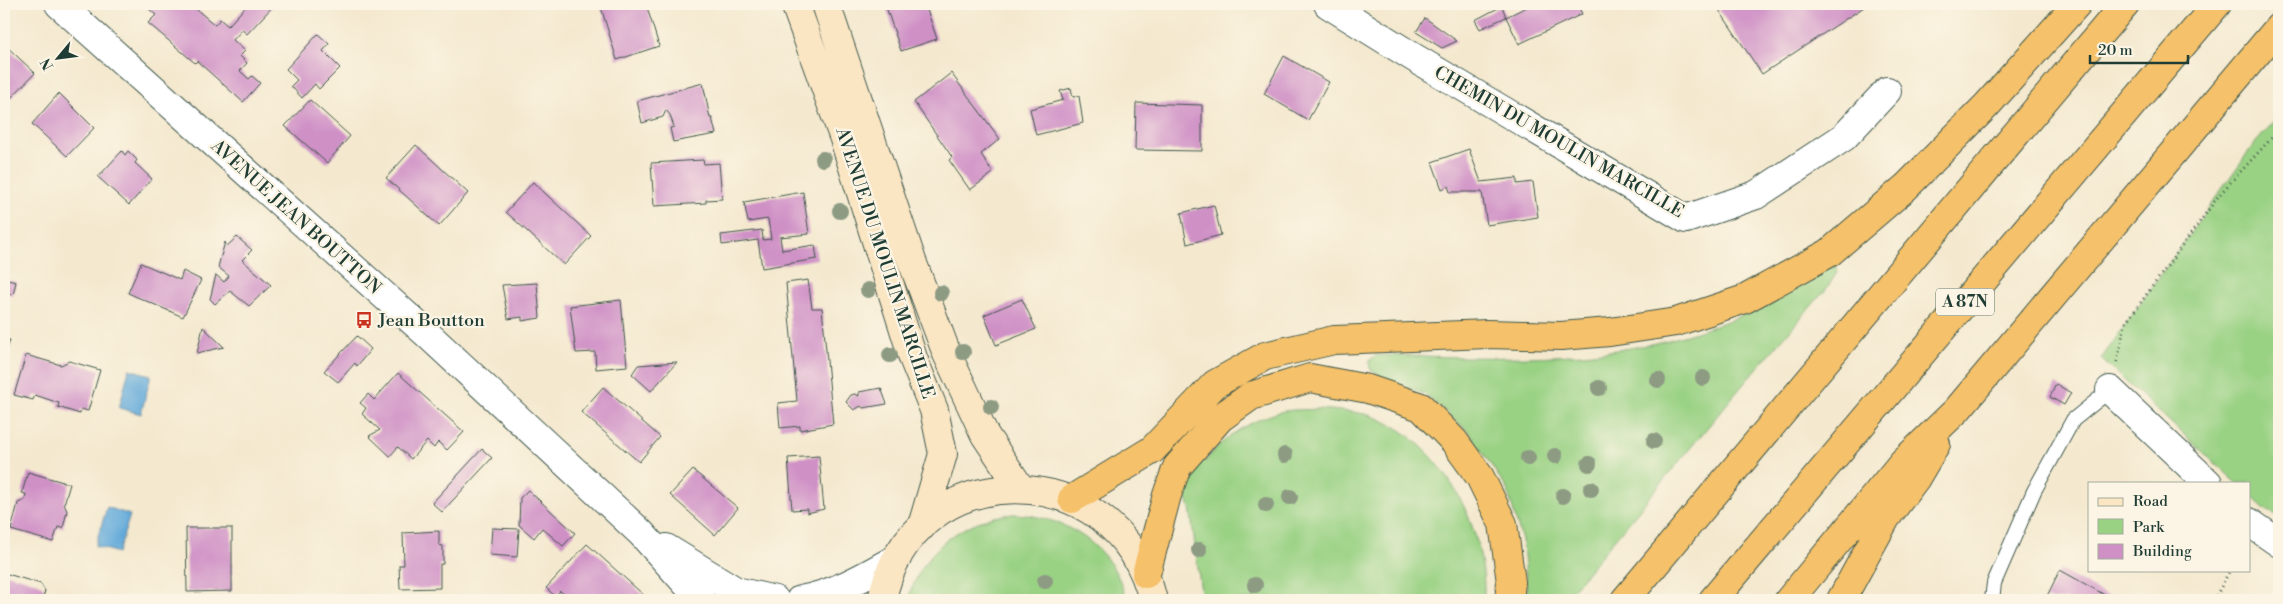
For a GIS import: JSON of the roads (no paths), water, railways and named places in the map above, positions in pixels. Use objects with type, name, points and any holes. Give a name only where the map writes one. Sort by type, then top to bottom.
[{"type":"highway","points":[[1072,499],[1152,450],[1215,384],[1265,356],[1334,340],[1488,334],[1561,336],[1610,332],[1676,322],[1745,299],[1829,253],[1906,187],[1987,105],[2078,4]]},
{"type":"highway","points":[[1624,600],[2125,4]]},
{"type":"highway","name":"A 87N","points":[[1713,600],[2217,4]]},
{"type":"highway","points":[[1789,600],[1902,462],[1957,410],[2279,27]]},
{"type":"highway","points":[[1146,574],[1167,494],[1177,468],[1220,418],[1251,396],[1310,378],[1368,389],[1421,407],[1454,441],[1480,477],[1502,524],[1511,582],[1509,600]]},
{"type":"highway","points":[[1841,600],[1886,518],[1916,478],[1957,410]]},
{"type":"main road","name":"AVENUE DU MOULIN MARCILLE","points":[[795,4],[844,139],[913,358],[934,410],[943,454],[922,526]]},
{"type":"main road","name":"AVENUE DU MOULIN MARCILLE","points":[[826,4],[912,261],[947,354],[985,435],[1021,489]]},
{"type":"main road","points":[[882,600],[897,558],[922,526],[952,505],[968,498],[1004,489],[1021,489],[1038,490],[1072,499],[1102,518],[1128,543],[1146,574],[1153,600]]},
{"type":"street","name":"AVENUE JEAN BOUTTON","points":[[60,4],[426,333],[641,533],[701,600]]},
{"type":"street","name":"CHEMIN DU MOULIN MARCILLE","points":[[1328,4],[1686,219],[1756,195],[1844,137],[1887,91]]},
{"type":"street","points":[[2110,390],[2207,482]]},
{"type":"street","points":[[2250,523],[2279,543]]},
{"type":"street","name":"AVENUE JEAN BOUTTON","points":[[641,533],[736,592],[775,600]]},
{"type":"street","points":[[800,600],[814,598],[861,578],[897,558]]},
{"type":"lane","points":[[1992,600],[1994,583],[2034,491],[2073,420],[2110,390]]},
{"type":"water","points":[[129,369],[151,375],[141,414],[119,408]]},
{"type":"water","points":[[107,507],[130,515],[118,553],[95,546]]},
{"type":"place","name":"Jean Boutton","points":[[364,320]]}]
